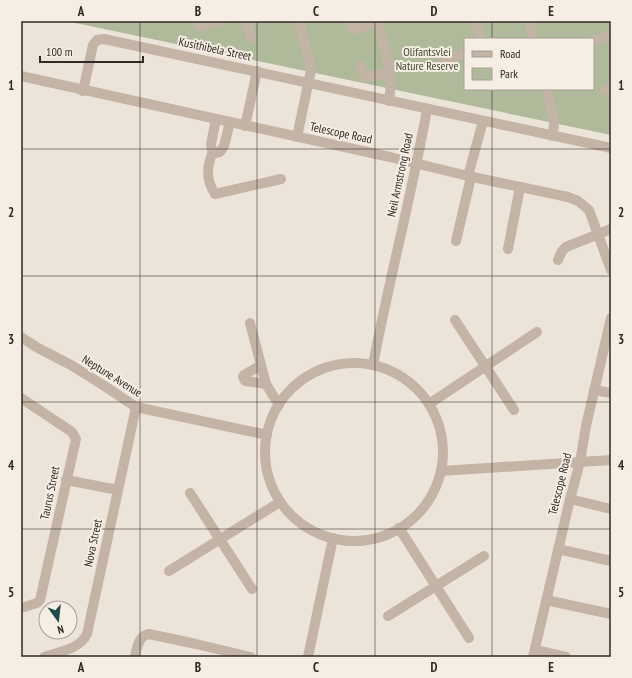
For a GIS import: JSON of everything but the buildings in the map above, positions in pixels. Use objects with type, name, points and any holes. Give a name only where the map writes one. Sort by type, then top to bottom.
[{"type":"street","points":[[199,26],[220,21]]},
{"type":"street","points":[[247,21],[251,38]]},
{"type":"street","points":[[297,137],[311,70],[299,21]]},
{"type":"street","points":[[350,21],[354,29],[378,22],[388,57],[390,72],[389,101]]},
{"type":"street","points":[[476,21],[481,38]]},
{"type":"street","points":[[529,21],[533,38]]},
{"type":"street","points":[[594,40],[611,35]]},
{"type":"street","name":"Kusithibela Street","points":[[83,91],[92,44],[97,40],[102,39],[256,72],[245,126]]},
{"type":"street","points":[[444,59],[464,54]]},
{"type":"street","points":[[362,66],[365,77],[390,72]]},
{"type":"street","points":[[256,72],[611,148]]},
{"type":"street","name":"Telescope Road","points":[[21,76],[83,91],[568,197],[578,201],[588,210],[611,270]]},
{"type":"street","points":[[547,90],[554,122],[553,136]]},
{"type":"street","name":"Neil Armstrong Road","points":[[373,365],[417,164],[427,109]]},
{"type":"street","points":[[216,119],[211,144],[213,152],[209,160],[207,170],[215,194],[281,179]]},
{"type":"street","points":[[456,241],[483,121]]},
{"type":"street","points":[[213,152],[218,153],[222,151],[230,122]]},
{"type":"street","points":[[596,145],[611,140]]},
{"type":"street","points":[[508,249],[520,187]]},
{"type":"street","points":[[558,260],[562,251],[566,247],[611,229]]},
{"type":"street","name":"Telescope Road","points":[[534,653],[580,462],[594,390],[611,318]]},
{"type":"street","points":[[455,320],[514,410]]},
{"type":"street","points":[[250,324],[266,384],[279,405]]},
{"type":"street","points":[[429,404],[537,332]]},
{"type":"street","name":"Neptune Avenue","points":[[21,336],[38,348],[71,366],[136,407],[267,435]]},
{"type":"street","points":[[346,364],[373,365],[405,379],[414,386],[429,404],[437,419],[442,436],[443,453],[441,471],[436,488],[426,504],[414,518],[399,528],[387,535],[374,539],[353,541],[333,538],[318,533],[303,525],[290,514],[280,502],[272,486],[267,470],[265,453],[267,435],[279,405],[292,388],[301,381],[320,370],[330,367],[346,364]]},
{"type":"street","points":[[261,365],[244,374],[243,379],[245,381],[266,384]]},
{"type":"street","points":[[594,390],[611,393]]},
{"type":"street","name":"Taurus Street","points":[[21,398],[51,416],[72,432],[76,440],[40,600],[37,603],[21,608]]},
{"type":"street","name":"Nova Street","points":[[44,657],[78,645],[84,641],[87,634],[136,407]]},
{"type":"street","points":[[441,471],[611,460]]},
{"type":"street","points":[[66,480],[118,490]]},
{"type":"street","points":[[190,493],[252,590]]},
{"type":"street","points":[[570,499],[611,509]]},
{"type":"street","points":[[169,571],[280,502]]},
{"type":"street","points":[[399,528],[469,638]]},
{"type":"street","points":[[308,657],[333,538]]},
{"type":"street","points":[[558,549],[611,561]]},
{"type":"street","points":[[388,616],[484,556]]},
{"type":"street","points":[[546,600],[611,614]]},
{"type":"street","points":[[135,657],[140,640],[143,636],[149,634],[251,657]]},
{"type":"street","points":[[534,653],[566,657]]},
{"type":"green space","name":"Olifantsvlei Nature Reserve","points":[[66,21],[611,21],[611,135]]}]
